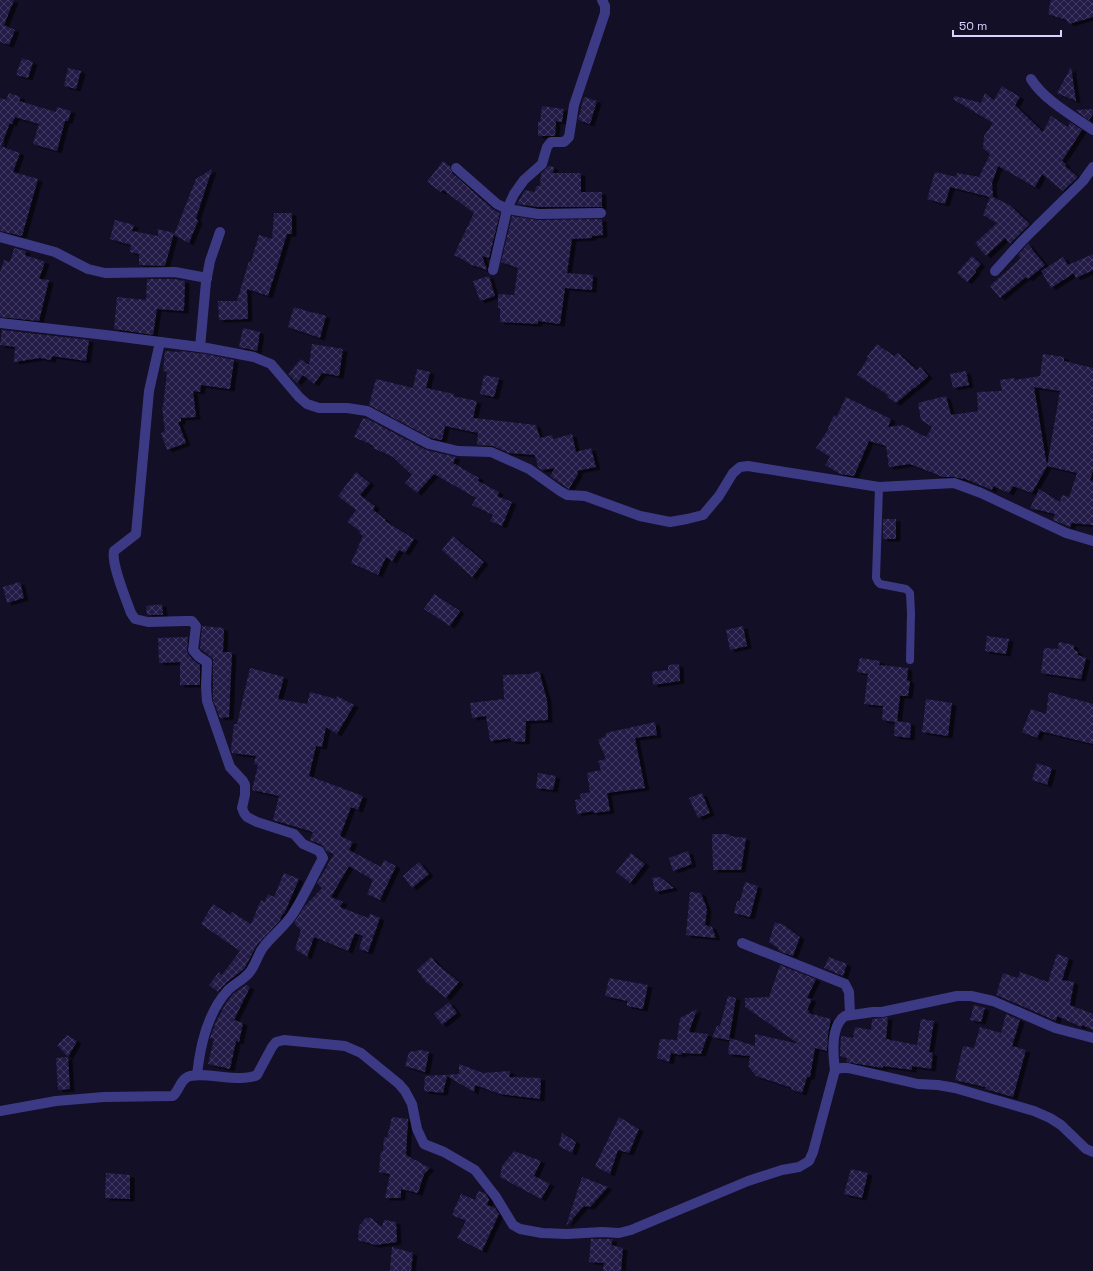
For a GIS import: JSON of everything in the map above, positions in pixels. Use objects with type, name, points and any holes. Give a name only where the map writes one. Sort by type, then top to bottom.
[{"type":"street","points":[[493,270],[507,209],[514,194],[524,180],[542,164],[547,147],[551,142],[564,142],[569,137],[574,104],[605,13],[605,6],[602,0]]},
{"type":"street","points":[[1031,79],[1049,99],[1093,130]]},
{"type":"street","points":[[995,271],[1022,241],[1083,181],[1093,167]]},
{"type":"street","points":[[456,168],[497,204],[507,209],[538,214],[601,213]]},
{"type":"street","points":[[200,347],[207,278],[210,261],[220,232]]},
{"type":"street","points":[[0,237],[55,252],[88,269],[105,273],[175,272],[207,278]]},
{"type":"street","points":[[0,323],[200,347],[254,358],[271,364],[299,397],[307,404],[319,408],[347,408],[367,411],[429,444],[458,451],[491,452],[530,469],[567,495],[585,496],[640,516],[670,522],[703,515],[719,496],[733,473],[740,468],[748,466],[879,487],[954,483],[981,493],[1066,533],[1093,541]]},
{"type":"street","points":[[160,342],[149,391],[136,534],[114,551],[113,555],[115,566],[131,613],[135,619],[148,622],[192,621],[196,626],[193,650],[198,656],[207,662],[207,701],[230,767],[243,780],[245,785],[245,795],[242,808],[247,818],[294,834],[302,844],[319,851],[323,858],[294,913],[262,949],[254,967],[247,975],[228,990],[219,1003],[205,1032],[197,1075]]},
{"type":"street","points":[[742,943],[845,984],[849,992],[850,1014]]},
{"type":"street","points":[[0,1110],[56,1101],[104,1097],[173,1096],[186,1078],[192,1075],[231,1078],[254,1077],[257,1075],[276,1042],[284,1040],[338,1045],[351,1048],[361,1053],[405,1090],[412,1104],[417,1129],[424,1144],[444,1152],[475,1170],[496,1197],[513,1225],[520,1229],[542,1233],[619,1233],[631,1230],[748,1181],[782,1170],[799,1167],[809,1162],[835,1070],[833,1053],[837,1028],[842,1018],[850,1014],[882,1012],[957,996],[971,996],[993,1001],[1056,1028],[1093,1038]]},
{"type":"street","points":[[835,1070],[848,1068],[918,1084],[955,1088],[1034,1111],[1061,1125],[1086,1149],[1093,1152]]},
{"type":"lane","points":[[879,487],[876,578],[880,584],[906,589],[910,592],[910,660]]},
{"type":"building","points":[[0,0],[14,0],[4,25],[15,30],[9,45],[0,42]]},
{"type":"building","points":[[1051,0],[1093,0],[1093,17],[1069,24],[1066,20],[1048,14]]},
{"type":"building","points":[[22,58],[33,62],[28,78],[16,75]]},
{"type":"building","points":[[1071,67],[1076,101],[1057,93]]},
{"type":"building","points":[[68,68],[81,71],[76,89],[64,86]]},
{"type":"building","points":[[1002,86],[1020,97],[1015,105],[1043,132],[1051,116],[1068,127],[1070,122],[1082,130],[1062,161],[1066,164],[1065,166],[1078,177],[1063,191],[1042,174],[1035,187],[998,166],[992,183],[993,197],[1011,206],[1030,224],[1010,244],[1005,238],[986,256],[975,243],[997,223],[983,215],[990,197],[950,187],[945,204],[927,199],[935,172],[956,177],[957,173],[979,177],[990,154],[983,148],[984,136],[993,123],[953,99],[955,96],[981,103],[985,93],[994,100]]},
{"type":"building","points":[[9,93],[21,97],[19,101],[56,112],[57,107],[71,111],[68,121],[65,121],[57,151],[33,144],[39,124],[15,117],[12,124],[10,123],[0,146],[0,98],[6,100]]},
{"type":"building","points":[[584,97],[597,101],[590,124],[578,120]]},
{"type":"building","points":[[542,106],[564,109],[562,122],[556,121],[555,136],[538,136],[538,122],[540,122]]},
{"type":"building","points":[[1093,109],[1093,114],[1089,120],[1075,110]]},
{"type":"building","points":[[0,146],[20,153],[13,172],[38,179],[22,236],[0,231]]},
{"type":"building","points":[[443,161],[450,166],[452,173],[493,209],[500,213],[489,258],[482,256],[487,270],[469,264],[454,255],[474,213],[443,190],[441,192],[427,182]]},
{"type":"building","points":[[548,166],[554,167],[553,173],[581,173],[581,192],[602,192],[602,207],[538,207],[517,204],[525,190],[535,192],[536,186],[540,186],[541,174]]},
{"type":"building","points":[[212,169],[196,218],[198,221],[189,243],[174,235],[196,179]]},
{"type":"building","points":[[274,213],[292,213],[292,234],[287,234],[268,296],[247,289],[248,319],[219,320],[218,301],[237,301],[249,261],[251,262],[259,235],[272,239]]},
{"type":"building","points":[[512,216],[538,220],[602,219],[603,235],[592,236],[592,238],[572,239],[567,273],[593,275],[592,290],[565,288],[560,324],[538,321],[538,324],[500,322],[498,294],[514,295],[518,268],[501,262]]},
{"type":"building","points":[[115,220],[134,225],[132,231],[158,236],[158,229],[174,233],[165,266],[139,265],[139,254],[130,252],[131,245],[110,239]]},
{"type":"building","points":[[1028,244],[1045,265],[1028,279],[1026,277],[1000,298],[990,286],[1021,258],[1018,255]]},
{"type":"building","points":[[14,248],[26,251],[25,255],[45,262],[39,279],[49,280],[39,321],[0,317],[0,273],[4,260],[10,262]]},
{"type":"building","points":[[1093,254],[1093,270],[1076,278],[1074,273],[1051,288],[1041,271],[1063,257],[1068,265]]},
{"type":"building","points":[[972,256],[981,264],[967,282],[957,273]]},
{"type":"building","points":[[489,276],[495,296],[480,301],[473,281]]},
{"type":"building","points":[[147,279],[174,279],[185,281],[184,311],[157,309],[153,335],[114,329],[117,297],[146,300]]},
{"type":"building","points":[[294,307],[326,316],[320,338],[288,327]]},
{"type":"building","points":[[243,328],[260,332],[257,351],[239,347]]},
{"type":"building","points":[[2,330],[89,340],[86,361],[52,356],[51,360],[40,358],[14,362],[15,347],[0,345]]},
{"type":"building","points":[[312,344],[343,349],[339,376],[322,373],[314,384],[303,375],[297,383],[288,374],[301,359],[309,365]]},
{"type":"building","points":[[877,344],[894,356],[898,353],[917,370],[920,367],[928,376],[896,403],[887,397],[888,395],[857,375],[868,358],[867,357]]},
{"type":"building","points":[[165,351],[206,354],[234,360],[230,389],[201,385],[200,392],[193,391],[196,417],[181,418],[181,422],[178,422],[186,443],[167,450],[161,433],[165,431],[162,407],[167,372],[163,371]]},
{"type":"building","points":[[1043,354],[1064,357],[1064,361],[1093,368],[1093,470],[1090,480],[1093,481],[1093,525],[1072,523],[1070,527],[1053,520],[1055,514],[1030,508],[1039,489],[1060,502],[1062,495],[1069,497],[1077,473],[1047,466],[1032,493],[1013,486],[1009,493],[993,486],[992,490],[963,478],[943,477],[910,464],[889,467],[886,446],[869,441],[854,476],[840,474],[825,465],[830,457],[816,448],[829,428],[834,415],[837,416],[846,397],[891,419],[888,427],[903,425],[926,437],[932,427],[921,420],[918,403],[946,396],[951,415],[978,411],[977,392],[1002,391],[1000,380],[1014,378],[1015,380],[1040,376]],"holes":[[[1034,387],[1060,391],[1047,466]]]},
{"type":"building","points":[[417,369],[430,372],[426,388],[477,401],[473,418],[536,425],[540,438],[552,435],[553,439],[572,434],[576,452],[591,448],[596,467],[577,471],[578,474],[569,489],[550,476],[555,468],[542,470],[538,467],[535,455],[509,453],[493,446],[477,445],[478,433],[445,426],[442,440],[431,438],[369,405],[376,379],[413,388]]},
{"type":"building","points":[[966,371],[969,385],[953,388],[950,374]]},
{"type":"building","points":[[484,375],[499,378],[494,397],[480,394]]},
{"type":"building","points":[[363,418],[366,418],[426,450],[456,457],[453,463],[479,478],[478,481],[499,492],[497,496],[512,502],[502,526],[490,521],[493,515],[472,505],[476,498],[434,474],[417,493],[405,483],[412,475],[393,457],[354,437]]},
{"type":"building","points":[[356,472],[370,483],[360,495],[375,506],[373,510],[386,520],[385,521],[414,539],[405,553],[399,550],[392,561],[386,557],[378,575],[351,563],[363,536],[359,533],[360,531],[347,522],[356,510],[338,496]]},
{"type":"building","points":[[883,519],[896,519],[896,539],[883,539]]},
{"type":"building","points":[[453,536],[484,562],[472,577],[442,550]]},
{"type":"building","points":[[20,582],[24,598],[7,603],[3,587]]},
{"type":"building","points":[[434,594],[460,611],[450,626],[424,609]]},
{"type":"building","points":[[162,604],[163,615],[147,615],[146,606]]},
{"type":"building","points":[[202,626],[224,628],[223,652],[232,652],[229,717],[220,718],[213,700],[213,659],[200,648]]},
{"type":"building","points":[[743,626],[747,646],[730,650],[726,630]]},
{"type":"building","points":[[987,636],[1009,639],[1006,654],[985,651]]},
{"type":"building","points":[[188,637],[187,652],[193,660],[200,665],[200,685],[180,685],[180,662],[159,663],[158,638]]},
{"type":"building","points":[[1059,642],[1074,645],[1074,650],[1078,652],[1078,655],[1086,658],[1081,679],[1041,673],[1044,648],[1058,649]]},
{"type":"building","points":[[860,658],[880,661],[879,665],[908,668],[907,680],[910,681],[908,696],[900,696],[897,721],[911,723],[910,738],[894,736],[895,722],[882,720],[883,706],[864,704],[868,674],[857,672]]},
{"type":"building","points":[[679,664],[680,681],[653,685],[652,672],[668,670],[668,665]]},
{"type":"building","points":[[250,668],[284,677],[278,699],[307,704],[310,692],[336,699],[337,696],[354,705],[337,734],[326,727],[322,747],[316,746],[309,776],[363,796],[358,810],[351,807],[340,836],[353,842],[349,850],[381,867],[384,860],[396,866],[380,900],[367,894],[373,880],[349,866],[331,897],[343,902],[340,907],[368,918],[370,914],[380,918],[368,952],[359,949],[363,936],[355,933],[348,951],[314,937],[307,957],[295,949],[301,930],[294,923],[304,907],[322,888],[317,883],[334,854],[326,851],[322,845],[310,840],[313,832],[273,820],[279,796],[252,790],[258,765],[254,764],[256,756],[232,753],[231,749],[234,724],[237,724]]},
{"type":"building","points":[[539,671],[547,700],[548,720],[526,721],[525,742],[511,741],[511,738],[490,741],[486,716],[472,718],[470,703],[504,699],[503,675],[531,674]]},
{"type":"building","points":[[1049,692],[1093,704],[1093,744],[1040,731],[1037,738],[1022,732],[1031,709],[1046,714]]},
{"type":"building","points":[[926,699],[952,703],[948,736],[922,732]]},
{"type":"building","points":[[655,722],[657,735],[635,738],[645,788],[607,793],[610,811],[593,813],[593,811],[577,814],[575,800],[581,799],[580,794],[590,792],[587,773],[601,770],[598,761],[606,759],[598,740],[606,736],[606,733]]},
{"type":"building","points":[[1037,763],[1052,768],[1047,785],[1032,780]]},
{"type":"building","points":[[538,773],[556,776],[553,790],[536,788]]},
{"type":"building","points":[[702,793],[710,813],[698,818],[689,798]]},
{"type":"building","points":[[712,834],[729,834],[730,836],[746,838],[741,870],[713,870]]},
{"type":"building","points":[[688,851],[692,864],[673,871],[669,858]]},
{"type":"building","points":[[631,853],[645,864],[630,883],[616,872]]},
{"type":"building","points":[[419,862],[429,874],[412,888],[403,876]]},
{"type":"building","points":[[284,873],[299,879],[284,914],[283,913],[280,920],[257,945],[244,969],[226,983],[218,992],[209,985],[219,972],[222,975],[240,951],[201,924],[213,904],[230,915],[232,912],[251,924],[261,900],[265,902],[268,894],[274,897]]},
{"type":"building","points":[[660,877],[674,888],[655,892],[652,878]]},
{"type":"building","points":[[745,882],[758,886],[750,917],[734,913],[737,901],[740,901]]},
{"type":"building","points":[[690,892],[701,893],[707,909],[705,925],[712,927],[716,938],[686,935]]},
{"type":"building","points":[[775,922],[784,925],[800,937],[793,956],[779,951],[778,948],[769,942]]},
{"type":"building","points":[[1057,954],[1069,958],[1062,980],[1074,982],[1070,1005],[1093,1014],[1093,1030],[1082,1025],[1081,1027],[1057,1016],[1056,1021],[996,995],[1003,973],[1018,978],[1020,972],[1048,982]]},
{"type":"building","points":[[431,957],[438,965],[459,982],[446,998],[425,981],[417,970]]},
{"type":"building","points":[[829,957],[847,964],[843,976],[824,968]]},
{"type":"building","points":[[780,965],[816,979],[807,998],[812,999],[807,1010],[810,1011],[808,1013],[831,1019],[827,1051],[815,1048],[810,1077],[807,1077],[802,1093],[791,1089],[792,1088],[756,1076],[748,1066],[750,1056],[728,1054],[730,1038],[755,1046],[755,1034],[799,1044],[745,1007],[745,998],[769,997]]},
{"type":"building","points":[[609,978],[648,985],[643,1009],[627,1006],[627,1001],[605,996]]},
{"type":"building","points":[[246,985],[250,987],[234,1020],[243,1023],[239,1042],[236,1041],[230,1069],[208,1064],[214,1039],[210,1038],[216,1022],[226,1003],[233,994]]},
{"type":"building","points":[[728,996],[736,998],[729,1040],[712,1037],[717,1026],[720,1026]]},
{"type":"building","points":[[449,1002],[457,1013],[442,1025],[434,1014]]},
{"type":"building","points":[[974,1005],[985,1008],[981,1022],[970,1020]]},
{"type":"building","points":[[697,1009],[689,1032],[708,1034],[701,1054],[682,1053],[681,1055],[671,1053],[669,1062],[657,1058],[660,1039],[677,1040],[680,1018]]},
{"type":"building","points":[[1006,1014],[1020,1020],[1012,1046],[1026,1050],[1013,1097],[985,1089],[985,1087],[955,1080],[963,1046],[974,1048],[980,1027],[1001,1033]]},
{"type":"building","points":[[888,1017],[886,1039],[917,1045],[921,1019],[934,1021],[929,1052],[933,1053],[931,1069],[912,1066],[912,1070],[883,1066],[883,1068],[846,1062],[847,1058],[840,1056],[841,1036],[853,1038],[855,1027],[871,1030],[872,1019]]},
{"type":"building","points":[[67,1035],[77,1041],[68,1057],[57,1045]]},
{"type":"building","points":[[421,1050],[429,1052],[425,1072],[405,1066],[409,1052]]},
{"type":"building","points":[[68,1057],[70,1089],[58,1090],[56,1058]]},
{"type":"building","points":[[459,1064],[483,1073],[510,1071],[509,1077],[541,1078],[540,1099],[500,1094],[475,1085],[474,1092],[447,1076],[443,1093],[424,1091],[425,1076],[459,1074]]},
{"type":"building","points":[[392,1117],[408,1119],[406,1155],[430,1168],[424,1174],[418,1193],[401,1189],[401,1198],[385,1198],[390,1174],[379,1172],[384,1137],[387,1138]]},
{"type":"building","points":[[619,1117],[639,1129],[629,1153],[618,1150],[610,1174],[595,1166]]},
{"type":"building","points":[[562,1133],[576,1142],[572,1153],[559,1146]]},
{"type":"building","points":[[514,1151],[541,1161],[534,1176],[550,1184],[541,1199],[500,1177],[502,1166]]},
{"type":"building","points":[[851,1169],[868,1173],[862,1198],[844,1194]]},
{"type":"building","points":[[106,1173],[130,1175],[130,1199],[105,1198]]},
{"type":"building","points":[[582,1177],[608,1187],[590,1207],[584,1206],[566,1226]]},
{"type":"building","points":[[478,1191],[485,1193],[489,1199],[487,1205],[495,1208],[499,1214],[482,1251],[457,1238],[466,1221],[452,1215],[461,1194],[475,1200]]},
{"type":"building","points":[[366,1218],[371,1218],[382,1227],[384,1220],[396,1222],[397,1242],[375,1245],[358,1240],[359,1226]]},
{"type":"building","points":[[591,1239],[613,1239],[611,1245],[623,1248],[621,1271],[603,1271],[604,1263],[589,1262]]},
{"type":"building","points":[[392,1247],[413,1253],[411,1271],[390,1271]]}]
